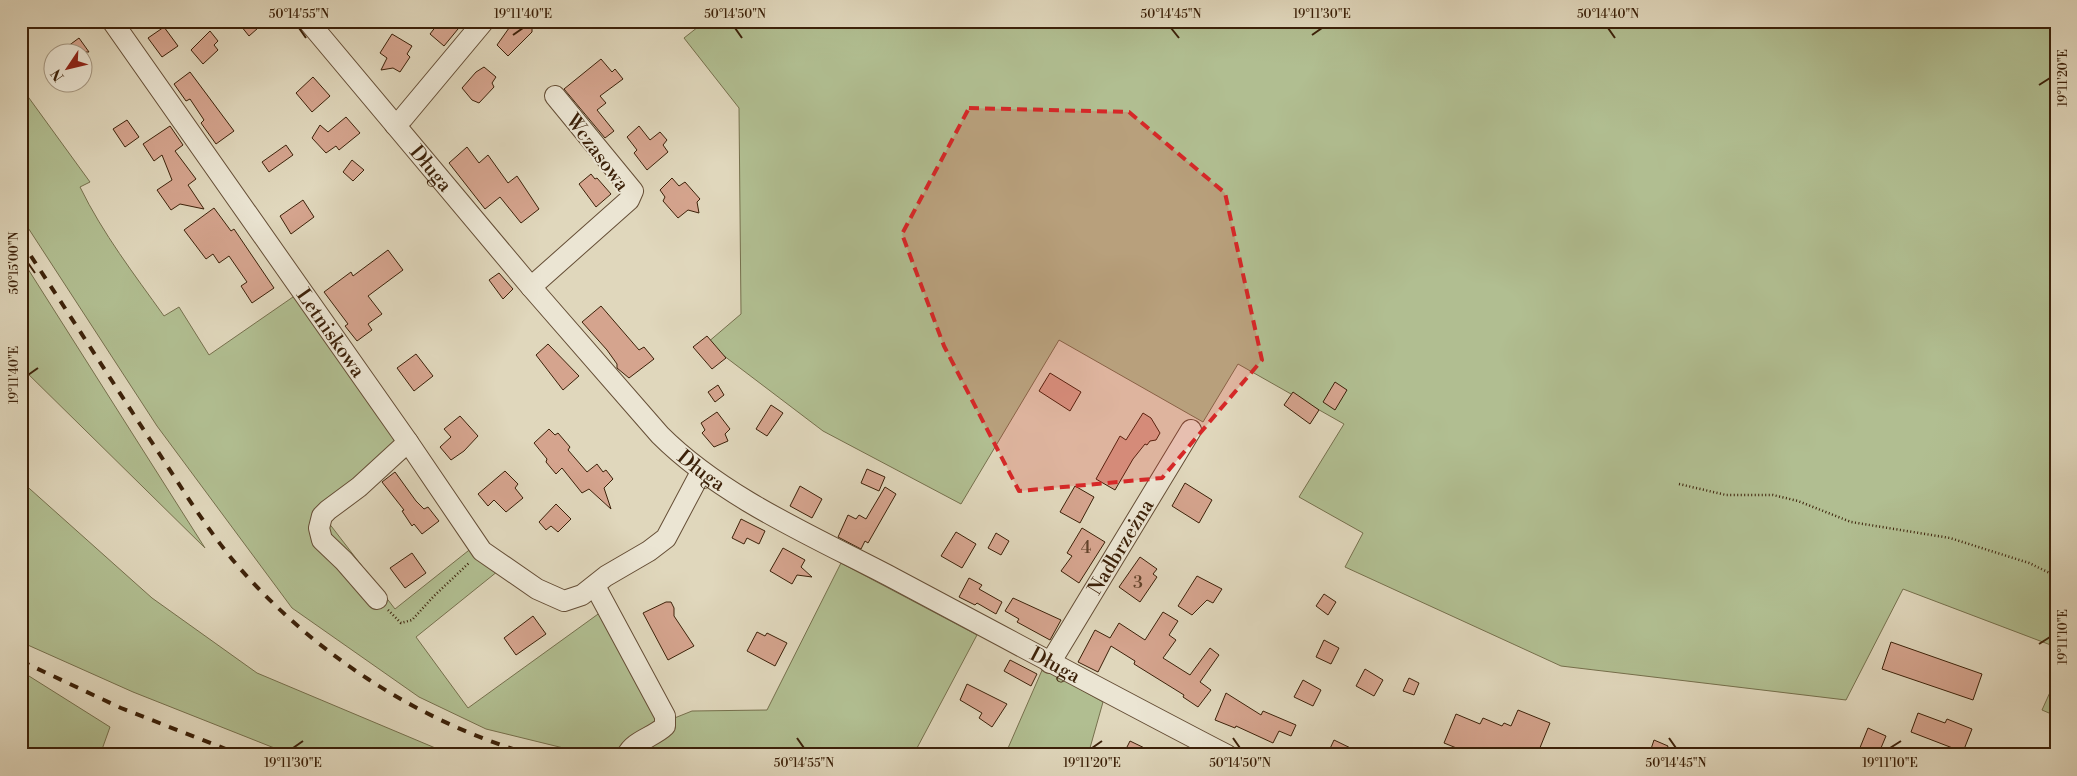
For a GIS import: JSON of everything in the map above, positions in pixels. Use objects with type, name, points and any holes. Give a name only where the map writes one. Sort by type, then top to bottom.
[{"type":"street","name":"Letniskowa","points":[[112,21],[408,442],[482,551],[514,575],[564,601],[588,591]]},
{"type":"street","name":"Długa","points":[[308,21],[531,287],[660,435],[701,472],[784,520],[1050,663],[1227,755]]},
{"type":"street","points":[[395,125],[403,118],[484,21]]},
{"type":"street","name":"Wczasowa","points":[[531,287],[629,200],[633,191],[555,96]]},
{"type":"street","name":"Nadbrzeżna","points":[[1050,663],[1191,430]]},
{"type":"street","points":[[377,599],[344,561],[322,540],[319,528],[322,516],[328,510],[359,487],[408,442]]},
{"type":"street","points":[[627,755],[630,747],[657,734],[665,726],[665,716],[588,591],[606,576],[649,551],[666,538],[701,472]]},
{"type":"path","points":[[1680,484],[1726,495],[1773,495],[1798,501],[1851,522],[1950,538],[2029,563],[2056,576]]},
{"type":"path","points":[[377,599],[401,623],[412,620],[434,596],[482,551]]},
{"type":"path","points":[[21,748],[30,755]]},
{"type":"highlighted area","points":[[969,108],[1129,112],[1225,193],[1262,360],[1162,478],[1019,491],[944,346],[902,234]]},
{"type":"green space","points":[[702,21],[2056,21],[2056,647],[1903,589],[1846,700],[1561,666],[1345,567],[1363,533],[1299,497],[1344,424],[1238,364],[1203,422],[1059,340],[961,504],[823,431],[707,343],[741,314],[739,108],[684,38],[703,23]]},
{"type":"green space","points":[[21,87],[90,182],[80,187],[130,269],[164,316],[179,307],[209,355],[306,288],[420,448],[325,518],[395,609],[473,547],[498,571],[416,637],[468,708],[612,604],[672,719],[692,711],[767,710],[841,563],[977,635],[917,748],[944,755],[592,755],[486,729],[419,697],[292,608],[157,426],[21,217]]},
{"type":"green space","points":[[21,258],[205,548],[21,367]]},
{"type":"green space","points":[[21,481],[152,598],[257,673],[452,755],[292,755],[133,692],[21,642]]},
{"type":"green space","points":[[1043,668],[1103,702],[1088,755],[1005,755]]},
{"type":"green space","points":[[21,671],[110,727],[100,755],[21,755]]},
{"type":"green space","points":[[2056,679],[2056,716],[2042,710]]},
{"type":"building","points":[[237,21],[266,21],[249,36]]},
{"type":"building","points":[[440,21],[449,21],[458,29],[444,46],[430,34]]},
{"type":"building","points":[[514,21],[528,21],[532,24],[532,32],[508,56],[497,45]]},
{"type":"building","points":[[164,27],[178,46],[162,57],[148,38]]},
{"type":"building","points":[[210,31],[218,41],[214,45],[218,50],[203,64],[191,50]]},
{"type":"building","points":[[392,34],[412,46],[407,54],[410,57],[400,72],[393,68],[381,70],[387,58],[380,53]]},
{"type":"building","points":[[79,38],[82,42],[74,42]]},
{"type":"building","points":[[601,59],[612,72],[615,69],[623,79],[600,96],[606,103],[597,110],[614,131],[605,138],[564,89]]},
{"type":"building","points":[[484,67],[496,77],[492,83],[494,87],[479,103],[472,100],[462,88],[476,72]]},
{"type":"building","points":[[190,72],[234,131],[216,144],[201,123],[204,120],[190,99],[186,101],[174,84]]},
{"type":"building","points":[[313,77],[330,96],[312,112],[296,93]]},
{"type":"building","points":[[346,117],[360,133],[339,150],[336,146],[326,153],[312,138],[320,125],[328,132]]},
{"type":"building","points":[[127,120],[139,137],[125,147],[113,129]]},
{"type":"building","points":[[170,126],[183,145],[175,151],[196,179],[188,185],[204,209],[180,204],[171,210],[157,190],[172,180],[162,155],[154,161],[143,144]]},
{"type":"building","points":[[639,126],[650,140],[660,132],[667,140],[663,145],[668,152],[647,170],[634,153],[637,150],[627,137]]},
{"type":"building","points":[[286,145],[293,155],[269,172],[262,162]]},
{"type":"building","points":[[467,147],[479,163],[488,155],[508,183],[517,176],[539,209],[521,223],[500,197],[485,209],[449,163]]},
{"type":"building","points":[[352,160],[364,170],[353,181],[343,172]]},
{"type":"building","points":[[591,174],[611,194],[596,207],[579,184]]},
{"type":"building","points":[[672,178],[679,186],[685,182],[700,199],[697,202],[699,213],[688,210],[678,218],[663,201],[665,197],[660,190]]},
{"type":"building","points":[[303,200],[314,217],[291,234],[280,216]]},
{"type":"building","points":[[214,208],[231,231],[234,229],[274,288],[252,303],[241,286],[247,282],[229,256],[219,263],[213,254],[206,259],[184,230]]},
{"type":"building","points":[[388,250],[403,270],[368,296],[382,314],[368,324],[372,330],[357,341],[345,326],[348,324],[324,292],[351,272],[353,276]]},
{"type":"building","points":[[499,273],[513,289],[503,299],[489,280]]},
{"type":"building","points":[[601,306],[639,350],[644,347],[654,359],[629,378],[617,368],[617,364],[607,350],[582,322]]},
{"type":"building","points":[[707,336],[726,358],[712,369],[693,347]]},
{"type":"building","points":[[548,344],[579,376],[563,390],[536,355]]},
{"type":"building","points":[[416,354],[433,376],[414,391],[397,368]]},
{"type":"building","points":[[1050,373],[1081,392],[1070,411],[1039,391]]},
{"type":"building","points":[[1335,382],[1347,390],[1335,410],[1323,402]]},
{"type":"building","points":[[718,385],[724,395],[715,402],[708,392]]},
{"type":"building","points":[[1293,392],[1319,410],[1310,424],[1284,405]]},
{"type":"building","points":[[771,405],[783,413],[767,436],[756,429]]},
{"type":"building","points":[[717,412],[730,429],[725,434],[728,441],[714,447],[702,433],[705,430],[701,423]]},
{"type":"building","points":[[1143,413],[1151,418],[1160,433],[1156,440],[1150,441],[1147,445],[1145,444],[1133,459],[1115,490],[1096,479],[1120,436],[1126,440]]},
{"type":"building","points":[[460,416],[478,436],[464,451],[451,460],[440,447],[451,437],[444,429]]},
{"type":"building","points":[[549,429],[555,435],[558,433],[570,447],[568,450],[587,472],[597,464],[603,472],[606,470],[613,479],[604,488],[611,509],[589,489],[582,493],[562,468],[556,474],[546,462],[547,459],[534,443]]},
{"type":"building","points":[[867,469],[885,477],[879,491],[861,483]]},
{"type":"building","points":[[505,471],[518,484],[515,488],[523,498],[506,512],[494,500],[488,506],[478,494]]},
{"type":"building","points":[[395,472],[416,501],[424,509],[428,507],[439,521],[422,534],[414,524],[412,526],[402,511],[404,510],[382,482]]},
{"type":"building","points":[[1185,483],[1212,500],[1199,523],[1172,506]]},
{"type":"building","points":[[800,486],[822,499],[812,518],[790,506]]},
{"type":"building","points":[[1075,486],[1094,497],[1080,523],[1060,512]]},
{"type":"building","points":[[885,487],[896,494],[868,543],[865,541],[861,549],[838,537],[848,515],[856,519],[859,515],[866,519]]},
{"type":"building","points":[[556,504],[571,519],[558,532],[551,526],[546,530],[539,522]]},
{"type":"building","points":[[741,519],[765,531],[759,544],[747,538],[744,544],[732,538]]},
{"type":"building","points":[[1082,528],[1105,542],[1079,583],[1061,571],[1072,556],[1067,553]]},
{"type":"building","points":[[956,532],[976,544],[962,568],[941,556]]},
{"type":"building","points":[[996,533],[1009,541],[1001,555],[988,548]]},
{"type":"building","points":[[783,548],[805,560],[801,567],[812,577],[797,575],[792,584],[770,571]]},
{"type":"building","points":[[412,553],[426,573],[405,588],[390,568]]},
{"type":"building","points":[[1140,557],[1157,569],[1153,574],[1157,577],[1140,602],[1119,587]]},
{"type":"building","points":[[1197,576],[1222,589],[1213,603],[1207,600],[1192,615],[1178,606]]},
{"type":"building","points":[[969,578],[982,585],[979,589],[1002,602],[996,614],[977,603],[975,605],[959,597]]},
{"type":"building","points":[[1324,594],[1336,602],[1328,615],[1316,606]]},
{"type":"building","points":[[1013,598],[1061,620],[1050,640],[1017,622],[1019,619],[1005,611]]},
{"type":"building","points":[[666,602],[671,602],[674,608],[674,616],[694,646],[668,660],[643,613]]},
{"type":"building","points":[[1163,612],[1178,621],[1169,635],[1176,640],[1163,658],[1190,675],[1210,648],[1219,655],[1200,682],[1211,690],[1198,707],[1183,697],[1184,695],[1134,664],[1135,661],[1111,646],[1098,672],[1078,662],[1095,630],[1110,638],[1119,623],[1145,640]]},
{"type":"building","points":[[533,616],[546,634],[516,655],[504,638]]},
{"type":"building","points":[[757,632],[765,636],[767,633],[787,643],[775,666],[747,651]]},
{"type":"building","points":[[1324,640],[1339,648],[1331,664],[1316,657]]},
{"type":"building","points":[[1891,642],[1982,674],[1973,700],[1882,669]]},
{"type":"building","points":[[1010,660],[1037,674],[1031,686],[1004,671]]},
{"type":"building","points":[[1365,669],[1383,680],[1374,696],[1356,686]]},
{"type":"building","points":[[1409,678],[1419,683],[1414,695],[1403,691]]},
{"type":"building","points":[[1303,680],[1321,690],[1313,706],[1294,697]]},
{"type":"building","points":[[967,684],[1007,704],[992,727],[979,718],[982,713],[960,700]]},
{"type":"building","points":[[1226,693],[1261,715],[1263,711],[1296,725],[1291,736],[1279,731],[1273,743],[1236,726],[1235,728],[1215,720]]},
{"type":"building","points":[[1518,710],[1550,723],[1537,755],[1474,755],[1444,743],[1456,714],[1480,724],[1483,718],[1502,726],[1504,723],[1511,726]]},
{"type":"building","points":[[1918,713],[1945,723],[1947,719],[1972,729],[1963,752],[1911,732]]},
{"type":"building","points":[[1868,728],[1886,736],[1878,755],[1857,755]]},
{"type":"building","points":[[1334,740],[1365,755],[1327,755]]},
{"type":"building","points":[[1654,740],[1668,746],[1665,755],[1649,755]]},
{"type":"building","points":[[1130,741],[1159,755],[1123,755]]},
{"type":"railway","points":[[21,241],[202,519],[237,565],[267,597],[334,656],[409,704],[449,724],[490,741],[532,755]]},
{"type":"railway","points":[[21,661],[121,708],[241,755]]}]
